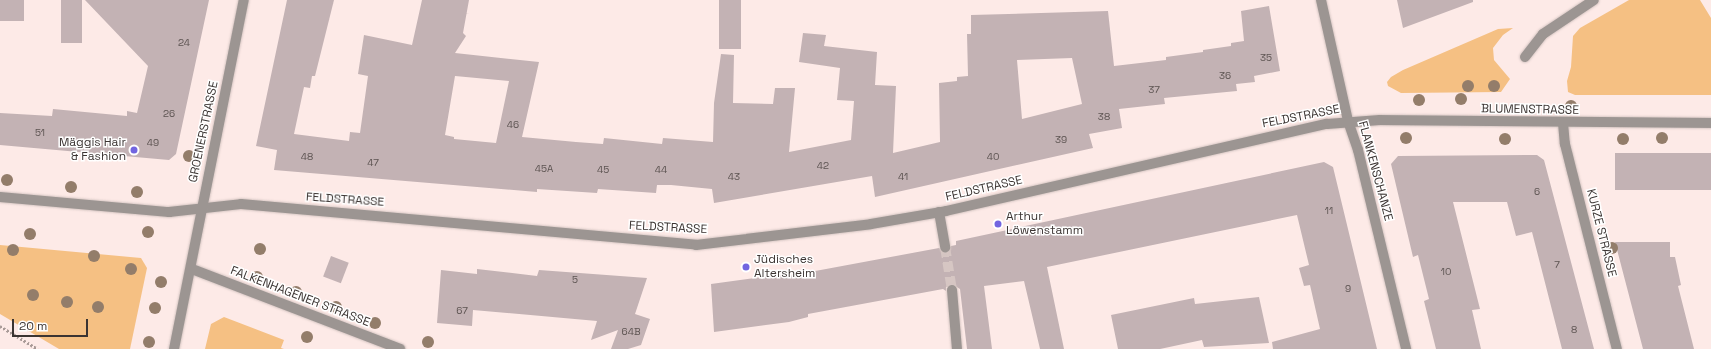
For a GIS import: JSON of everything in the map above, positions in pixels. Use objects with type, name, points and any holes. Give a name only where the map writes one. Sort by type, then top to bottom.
[{"type":"street","name":"GROENERSTRASSE","points":[[174,349],[192,269],[202,209],[244,0]]},
{"type":"street","name":"FLANKENSCHANZE","points":[[1321,0],[1348,122],[1358,150],[1406,349]]},
{"type":"street","points":[[1525,57],[1543,34],[1594,0]]},
{"type":"street","name":"FELDSTRASSE","points":[[0,197],[169,212],[241,204],[696,245],[871,224],[939,212],[1266,137],[1348,122]]},
{"type":"street","name":"BLUMENSTRASSE","points":[[1348,122],[1563,124],[1711,123]]},
{"type":"street","name":"KURZE STRASSE","points":[[1563,124],[1565,144],[1617,349]]},
{"type":"street","points":[[939,212],[945,247]]},
{"type":"street","name":"FALKENHAGENER STRASSE","points":[[192,269],[400,349]]},
{"type":"street","points":[[952,290],[957,349]]},
{"type":"path","points":[[0,326],[38,349]]},
{"type":"shaded area","points":[[1629,0],[1700,0],[1711,18],[1711,95],[1575,95],[1568,92],[1567,81],[1571,67],[1573,36],[1580,28]]},
{"type":"shaded area","points":[[1513,28],[1503,35],[1493,48],[1494,60],[1510,79],[1501,92],[1401,93],[1388,86],[1387,82],[1391,77],[1403,70],[1498,29]]},
{"type":"shaded area","points":[[0,245],[141,258],[147,268],[130,349],[59,349],[0,314]]},
{"type":"shaded area","points":[[224,317],[284,340],[281,348],[284,349],[205,349],[211,324]]},
{"type":"building","points":[[0,0],[24,0],[24,21],[0,21]]},
{"type":"building","points":[[61,0],[82,0],[82,43],[61,43]]},
{"type":"building","points":[[85,0],[209,0],[176,154],[169,160],[0,145],[0,113],[52,116],[53,109],[127,116],[127,111],[137,113],[148,66]]},
{"type":"building","points":[[287,0],[334,0],[315,76],[312,76],[310,88],[304,87],[294,134],[349,141],[350,132],[360,133],[368,76],[358,74],[364,35],[412,45],[422,0],[469,0],[463,33],[466,36],[455,53],[539,62],[522,137],[576,142],[603,144],[604,138],[662,144],[663,138],[713,142],[714,103],[721,54],[734,55],[733,103],[773,104],[775,88],[795,88],[789,152],[851,140],[854,101],[837,100],[840,68],[799,62],[803,33],[826,35],[824,46],[877,52],[875,85],[896,86],[893,153],[940,142],[939,83],[957,81],[957,77],[968,76],[967,34],[971,34],[971,15],[1108,11],[1114,66],[1166,60],[1166,57],[1203,52],[1203,50],[1231,46],[1231,43],[1244,41],[1241,11],[1269,6],[1280,71],[1254,76],[1255,82],[1236,84],[1237,91],[1164,98],[1165,104],[1119,109],[1122,128],[1089,134],[1093,148],[875,197],[872,176],[714,203],[712,189],[671,185],[657,185],[656,193],[598,189],[597,193],[537,189],[537,192],[274,170],[277,150],[256,146]],"holes":[[[1072,58],[1082,104],[1022,119],[1017,60]],[[455,76],[509,81],[496,143],[454,139],[454,137],[445,135]]]},
{"type":"building","points":[[719,0],[741,0],[741,49],[719,49]]},
{"type":"building","points":[[1397,0],[1473,0],[1473,2],[1403,28]]},
{"type":"building","points":[[1615,153],[1711,153],[1711,190],[1615,190]]},
{"type":"building","points":[[1537,155],[1544,160],[1594,349],[1562,349],[1532,232],[1516,236],[1507,202],[1453,202],[1480,309],[1472,310],[1481,349],[1436,349],[1424,301],[1429,299],[1418,255],[1413,257],[1391,164],[1398,156]]},
{"type":"building","points":[[1324,162],[1333,167],[1377,349],[1273,349],[1272,342],[1320,329],[1310,285],[1304,286],[1299,268],[1309,265],[1297,215],[1047,267],[1064,349],[1040,349],[1024,281],[984,286],[992,349],[967,349],[960,289],[952,284],[946,287],[946,291],[943,289],[808,314],[808,317],[789,322],[714,332],[711,284],[783,274],[783,277],[939,248],[946,253],[951,246],[956,245],[956,241]]},
{"type":"building","points":[[1615,242],[1670,242],[1670,257],[1675,257],[1681,285],[1678,286],[1694,349],[1643,349]]},
{"type":"building","points":[[331,256],[349,263],[341,283],[323,277]]},
{"type":"building","points":[[477,269],[537,276],[539,270],[647,278],[635,314],[650,319],[641,345],[628,349],[611,349],[618,330],[591,340],[597,321],[473,310],[472,326],[437,323],[441,270],[477,274]]},
{"type":"building","points":[[1259,297],[1269,343],[1204,347],[1202,340],[1160,349],[1118,349],[1111,315],[1194,298],[1195,304]]},
{"type":"tunnel","points":[[945,247],[952,290]]},
{"type":"place","name":"Mäggis Hair & Fashion","points":[[134,150]]},
{"type":"place","name":"Arthur Löwenstamm","points":[[998,224]]},
{"type":"place","name":"Jüdisches Altersheim","points":[[746,267]]}]
